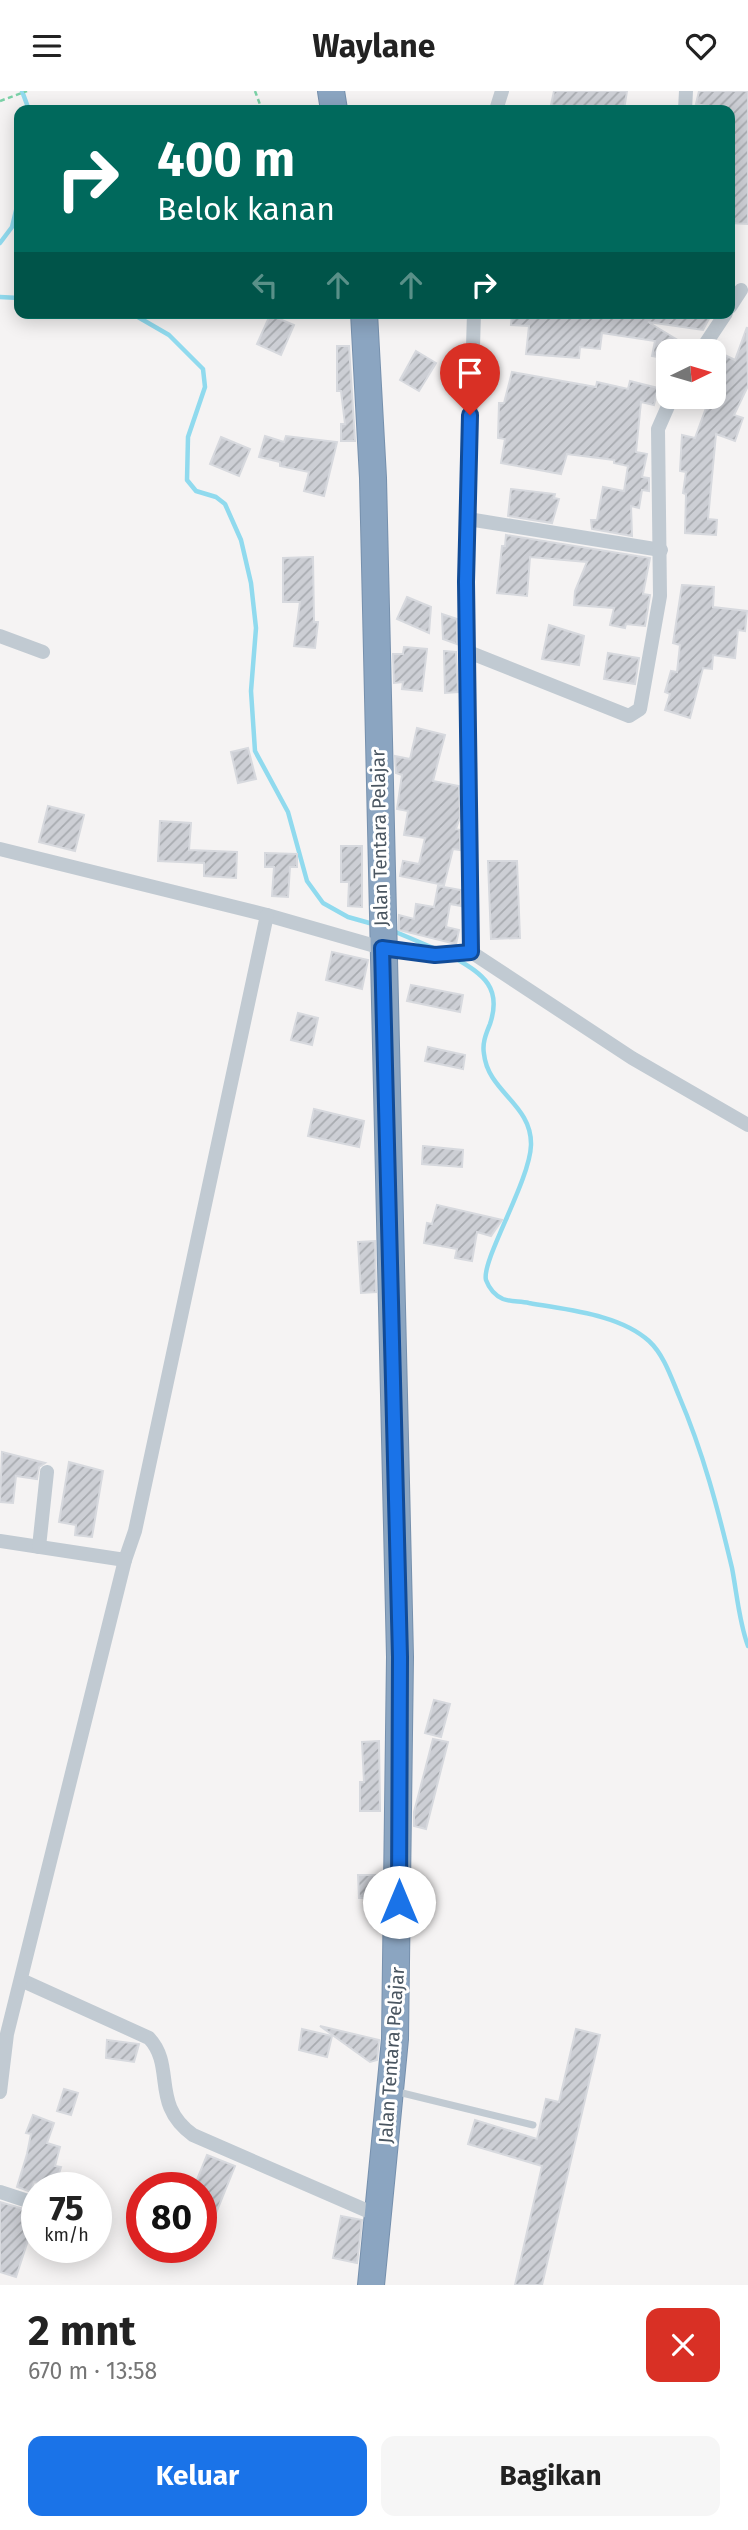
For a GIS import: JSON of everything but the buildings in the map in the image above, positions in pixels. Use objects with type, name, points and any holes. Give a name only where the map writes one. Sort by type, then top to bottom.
[{"type":"highway","name":"Jalan Tentara Pelajar","points":[[364,319],[373,478],[380,899],[400,1657],[399,1929],[391,2090],[371,2285]]},
{"type":"street","points":[[466,953],[466,651],[474,319]]},
{"type":"street","points":[[709,339],[722,319]]},
{"type":"street","points":[[466,651],[629,716],[640,709],[657,616],[661,550],[658,429],[667,409]]},
{"type":"street","points":[[468,519],[661,550]]},
{"type":"street","points":[[0,636],[43,652]]},
{"type":"street","points":[[0,849],[435,955],[466,953],[632,1058],[748,1125]]},
{"type":"street","points":[[0,2092],[3,2034],[21,1980],[125,1560],[138,1518],[267,915]]},
{"type":"street","points":[[39,1547],[47,1472]]},
{"type":"street","points":[[0,1541],[125,1560]]},
{"type":"street","points":[[21,1980],[149,2038],[157,2047],[171,2112],[180,2126],[193,2135],[377,2215]]},
{"type":"street","points":[[0,2192],[21,2199]]},
{"type":"lane","points":[[391,2090],[533,2125]]},
{"type":"path","points":[[0,101],[27,91]]},
{"type":"waterway","points":[[22,91],[27,105]]},
{"type":"waterway","points":[[0,243],[12,227],[14,219]]},
{"type":"waterway","points":[[0,297],[14,298]]},
{"type":"waterway","points":[[141,319],[169,335],[203,369],[205,387],[188,437],[187,480],[196,491],[216,497],[225,504],[241,540],[251,583],[256,628],[251,691],[255,751],[288,812],[307,881],[323,903],[348,917],[373,924]]},
{"type":"waterway","points":[[391,930],[438,950]]},
{"type":"waterway","points":[[455,958],[482,977],[492,992],[493,1012],[484,1046],[487,1067],[525,1119],[531,1145],[523,1179],[486,1270],[487,1283],[494,1293],[506,1300],[576,1311],[623,1325],[649,1341],[659,1353],[688,1417],[709,1481],[732,1568],[740,1618],[748,1646]]},
{"type":"route","points":[[399,1902],[400,1657],[382,948],[435,955],[471,952],[466,651],[470,415]]}]
